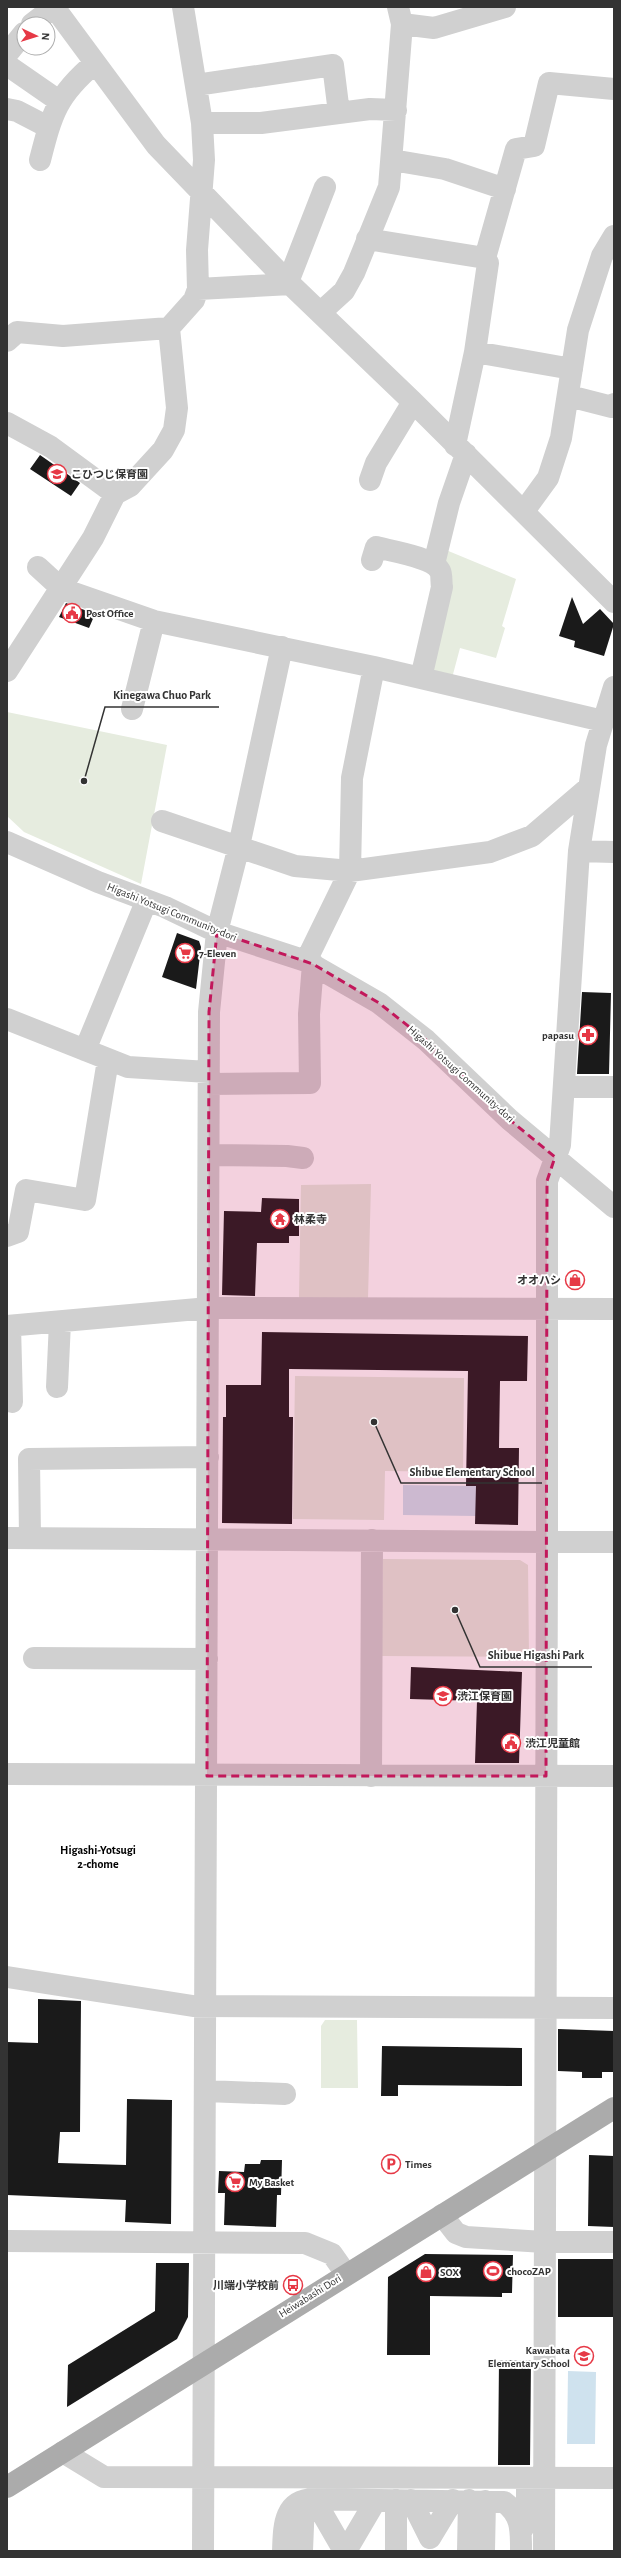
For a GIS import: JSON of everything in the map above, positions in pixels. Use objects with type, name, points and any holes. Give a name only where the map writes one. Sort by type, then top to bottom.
[{"type":"main road","name":"Heiwabashi Dori","points":[[7,2487],[204,2362],[614,2108]]},
{"type":"street","points":[[42,16],[54,7],[156,145],[201,193],[290,283],[524,511],[614,602]]},
{"type":"street","points":[[7,341],[17,332],[63,336],[169,328],[194,300],[198,289],[197,250],[204,160],[202,123],[183,7]]},
{"type":"street","points":[[321,312],[344,291],[354,274],[389,187],[396,110],[400,16],[434,28],[505,7]]},
{"type":"street","points":[[7,54],[16,43]]},
{"type":"street","points":[[40,160],[48,127],[59,101],[73,81],[95,63]]},
{"type":"street","points":[[7,65],[59,101]]},
{"type":"street","points":[[196,85],[333,65],[339,113]]},
{"type":"street","points":[[434,564],[461,450],[488,263],[485,258],[516,149],[534,146],[549,83],[614,89]]},
{"type":"street","points":[[7,109],[17,111],[48,127]]},
{"type":"street","points":[[202,123],[261,123],[370,109],[396,110]]},
{"type":"street","points":[[392,160],[445,169],[504,189]]},
{"type":"street","points":[[290,283],[325,187]]},
{"type":"street","points":[[524,511],[548,478],[561,438],[569,396],[578,330],[608,259],[614,236]]},
{"type":"street","points":[[367,239],[485,258]]},
{"type":"street","points":[[198,289],[290,283]]},
{"type":"street","points":[[7,671],[94,538],[115,494],[130,486],[163,450],[174,430],[177,408],[169,328]]},
{"type":"street","points":[[475,352],[572,369]]},
{"type":"street","points":[[569,396],[612,407],[614,404]]},
{"type":"street","points":[[370,480],[376,463],[413,402]]},
{"type":"street","points":[[7,423],[51,448],[115,494]]},
{"type":"street","points":[[372,560],[376,547],[434,564],[441,572],[442,587],[421,678]]},
{"type":"street","points":[[38,567],[62,589],[154,621],[608,716]]},
{"type":"street","points":[[132,709],[154,621]]},
{"type":"street","points":[[203,2551],[207,2007],[209,1012],[218,932],[239,846],[282,647]]},
{"type":"street","points":[[7,1019],[128,1067],[209,1078],[310,1083],[310,963],[350,871],[352,778],[374,667]]},
{"type":"street","points":[[521,2541],[527,2520],[535,2478],[544,2242],[546,2008],[547,1181],[560,1145],[579,851],[596,745],[608,716],[614,687]]},
{"type":"street","points":[[162,821],[295,866],[350,871],[490,852],[532,836],[588,788]]},
{"type":"street","name":"Higashi Yotsugi Community-dori","points":[[7,842],[146,902],[165,907],[218,932],[310,963],[379,1003],[426,1040],[510,1120],[614,1207]]},
{"type":"street","points":[[579,851],[614,852]]},
{"type":"street","points":[[85,1050],[146,902]]},
{"type":"street","points":[[7,1236],[18,1232],[26,1190],[85,1200],[108,1060]]},
{"type":"street","points":[[564,1087],[614,1088]]},
{"type":"street","points":[[209,1155],[287,1156],[303,1158]]},
{"type":"street","points":[[12,1402],[9,1326],[209,1308],[614,1309]]},
{"type":"street","points":[[57,1387],[60,1322]]},
{"type":"street","points":[[30,1538],[30,1458],[208,1457]]},
{"type":"street","points":[[7,1538],[614,1542]]},
{"type":"street","points":[[371,1776],[372,1540]]},
{"type":"street","points":[[34,1658],[207,1659]]},
{"type":"street","points":[[7,1774],[207,1776],[614,1776]]},
{"type":"street","points":[[7,1977],[207,2007],[614,2008]]},
{"type":"street","points":[[206,2091],[286,2094]]},
{"type":"street","points":[[442,2215],[456,2233],[466,2237],[544,2242],[614,2242]]},
{"type":"street","points":[[7,2241],[305,2243],[332,2254],[346,2274]]},
{"type":"street","points":[[63,2452],[104,2477],[614,2478]]},
{"type":"street","points":[[535,2478],[544,2551]]},
{"type":"street","points":[[283,2551],[287,2514],[293,2506],[309,2500],[497,2501],[509,2506],[517,2516],[521,2541]]},
{"type":"street","points":[[302,2551],[309,2500]]},
{"type":"street","points":[[309,2500],[345,2551],[394,2500]]},
{"type":"street","points":[[394,2500],[430,2538],[469,2500]]},
{"type":"street","points":[[394,2500],[396,2551]]},
{"type":"street","points":[[469,2500],[476,2544]]},
{"type":"highlighted area","points":[[217,932],[313,964],[379,1003],[426,1040],[510,1120],[555,1157],[547,1181],[546,1776],[207,1776],[209,1012]]},
{"type":"shaded area","points":[[446,550],[516,579],[502,626],[505,628],[496,658],[460,648],[452,678],[428,672]]},
{"type":"shaded area","points":[[7,712],[167,745],[141,884],[24,832],[7,816]]},
{"type":"shaded area","points":[[371,1184],[368,1298],[299,1298],[301,1185]]},
{"type":"shaded area","points":[[295,1376],[464,1378],[463,1472],[385,1471],[384,1520],[293,1519]]},
{"type":"shaded area","points":[[383,1559],[520,1560],[528,1565],[529,1657],[381,1656]]},
{"type":"shaded area","points":[[325,2020],[357,2020],[358,2088],[321,2088],[321,2026]]},
{"type":"water","points":[[403,1485],[476,1486],[476,1516],[403,1515]]},
{"type":"water","points":[[568,2371],[596,2372],[595,2444],[567,2444]]},
{"type":"building","points":[[40,455],[80,483],[71,496],[30,469]]},
{"type":"building","points":[[572,597],[583,624],[600,609],[614,624],[604,656],[574,647],[575,641],[559,636]]},
{"type":"building","points":[[66,603],[95,614],[89,628],[59,617]]},
{"type":"building","points":[[177,933],[199,941],[201,947],[196,989],[162,977]]},
{"type":"building","points":[[582,992],[611,993],[609,1074],[577,1074]]},
{"type":"building","points":[[262,1198],[299,1199],[299,1236],[289,1236],[289,1243],[257,1243],[255,1296],[222,1295],[224,1211],[261,1212]]},
{"type":"building","points":[[262,1332],[528,1336],[527,1381],[500,1381],[499,1448],[519,1448],[518,1525],[475,1524],[476,1486],[466,1486],[468,1371],[289,1369],[289,1417],[293,1417],[292,1524],[222,1523],[223,1417],[226,1417],[226,1385],[261,1385]]},
{"type":"building","points":[[411,1667],[522,1672],[519,1763],[475,1763],[477,1701],[410,1699]]},
{"type":"building","points":[[38,1999],[81,2001],[80,2132],[60,2132],[58,2163],[126,2165],[127,2099],[172,2100],[171,2224],[125,2222],[126,2200],[7,2195],[7,2042],[38,2043]]},
{"type":"building","points":[[558,2029],[614,2031],[614,2072],[602,2072],[602,2078],[582,2078],[582,2072],[558,2071]]},
{"type":"building","points":[[382,2046],[522,2048],[522,2086],[398,2085],[398,2096],[381,2096]]},
{"type":"building","points":[[589,2155],[614,2156],[614,2227],[588,2226]]},
{"type":"building","points":[[261,2160],[282,2160],[281,2195],[277,2195],[276,2227],[224,2225],[225,2193],[218,2193],[219,2171],[244,2172],[245,2164],[260,2164]]},
{"type":"building","points":[[425,2254],[513,2255],[512,2293],[502,2293],[502,2297],[430,2296],[430,2355],[387,2355],[388,2277]]},
{"type":"building","points":[[558,2259],[614,2259],[614,2317],[558,2317]]},
{"type":"building","points":[[156,2263],[189,2263],[188,2317],[177,2339],[67,2407],[68,2365],[155,2311]]},
{"type":"building","points":[[499,2360],[531,2360],[530,2465],[498,2465]]},
{"type":"place","name":"こひつじ保育園","points":[[57,474]]},
{"type":"place","name":"Post Office","points":[[72,613]]},
{"type":"place","name":"Kinegawa Chuo Park","points":[[84,781]]},
{"type":"place","name":"7-Eleven","points":[[185,953]]},
{"type":"place","name":"papasu","points":[[588,1035]]},
{"type":"place","name":"林柔寺","points":[[280,1219]]},
{"type":"place","name":"オオハシ","points":[[575,1280]]},
{"type":"place","name":"Shibue Elementary School","points":[[374,1422]]},
{"type":"place","name":"Shibue Higashi Park","points":[[455,1610]]},
{"type":"place","name":"渋江保育園","points":[[443,1696]]},
{"type":"place","name":"渋江児童館","points":[[511,1743]]},
{"type":"place","name":"Times","points":[[391,2164]]},
{"type":"place","name":"My Basket","points":[[235,2182]]},
{"type":"place","name":"chocoZAP","points":[[493,2271]]},
{"type":"place","name":"SOX","points":[[426,2272]]},
{"type":"place","name":"川端小学校前","points":[[293,2285]]},
{"type":"place","name":"Kawabata Elementary School","points":[[584,2356]]},
{"type":"district","name":"Higashi-Yotsugi 2-chome","points":[[98,1857]]}]
